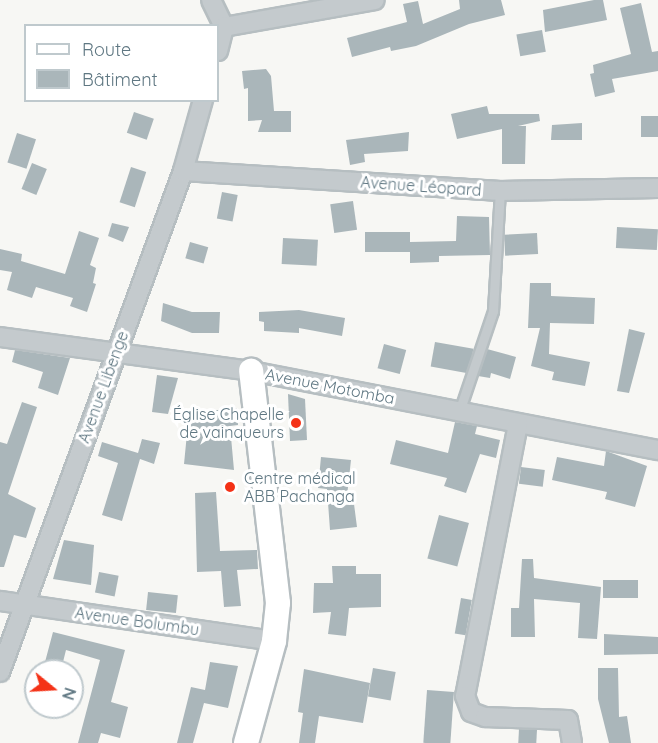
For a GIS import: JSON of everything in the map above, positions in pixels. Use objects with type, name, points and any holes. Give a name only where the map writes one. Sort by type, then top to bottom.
[{"type":"street","points":[[211,0],[224,27],[219,47]]},
{"type":"street","points":[[224,27],[375,0]]},
{"type":"street","name":"Avenue Libenge","points":[[0,672],[22,604],[183,171],[202,102]]},
{"type":"street","name":"Avenue Léopard","points":[[183,171],[500,191],[658,188]]},
{"type":"street","name":"Avenue Motomba","points":[[0,337],[250,371],[658,450]]},
{"type":"street","points":[[246,743],[274,641],[278,603],[250,371]]},
{"type":"street","points":[[518,424],[465,696],[471,712],[484,717],[568,720],[572,743]]},
{"type":"street","name":"Avenue Bolumbu","points":[[0,601],[274,641]]},
{"type":"lane","points":[[459,412],[493,311],[500,191]]},
{"type":"building","points":[[459,0],[501,0],[505,15],[469,24],[416,46],[391,51],[390,47],[352,57],[347,38],[407,22],[403,4],[418,1],[423,24],[460,9]]},
{"type":"building","points":[[603,0],[607,20],[545,32],[543,10]]},
{"type":"building","points":[[641,3],[652,52],[658,51],[658,71],[612,79],[615,92],[595,97],[590,74],[594,73],[593,65],[631,54],[620,8]]},
{"type":"building","points":[[542,30],[546,52],[520,56],[516,35]]},
{"type":"building","points":[[266,69],[271,76],[274,111],[291,111],[291,132],[258,132],[262,120],[248,121],[248,88],[244,89],[242,71]]},
{"type":"building","points":[[487,106],[489,114],[539,114],[540,121],[518,126],[526,126],[525,164],[502,164],[502,129],[457,139],[451,114]]},
{"type":"building","points":[[134,112],[154,119],[147,140],[127,133]]},
{"type":"building","points":[[641,116],[658,116],[658,137],[641,137]]},
{"type":"building","points":[[582,123],[582,140],[551,140],[552,125]]},
{"type":"building","points":[[409,132],[408,151],[364,154],[365,162],[350,165],[346,140]]},
{"type":"building","points":[[17,133],[36,139],[26,169],[7,162]]},
{"type":"building","points":[[32,163],[47,169],[36,195],[22,189]]},
{"type":"building","points":[[131,167],[146,172],[135,207],[120,202]]},
{"type":"building","points":[[222,192],[238,195],[233,222],[217,219]]},
{"type":"building","points":[[353,201],[357,230],[334,233],[330,204]]},
{"type":"building","points":[[457,216],[489,217],[490,255],[439,256],[439,262],[410,263],[410,242],[456,241]]},
{"type":"building","points":[[112,223],[129,227],[123,242],[108,236]]},
{"type":"building","points":[[617,227],[658,229],[657,250],[616,248]]},
{"type":"building","points":[[79,231],[99,238],[90,265],[96,268],[93,283],[96,284],[87,312],[70,306],[73,298],[36,287],[32,298],[7,290],[12,272],[0,270],[0,249],[22,254],[21,261],[65,274]]},
{"type":"building","points":[[365,232],[410,232],[410,252],[365,252]]},
{"type":"building","points":[[537,233],[538,254],[505,256],[504,235]]},
{"type":"building","points":[[283,238],[318,240],[317,266],[282,264]]},
{"type":"building","points":[[190,242],[208,247],[204,264],[185,258]]},
{"type":"building","points":[[530,283],[551,283],[551,296],[595,298],[594,324],[550,323],[549,354],[590,362],[585,386],[552,380],[554,372],[531,366],[540,328],[528,328]]},
{"type":"building","points":[[163,303],[192,312],[220,312],[219,333],[192,333],[161,321]]},
{"type":"building","points":[[299,310],[345,318],[342,336],[299,328],[299,333],[264,331],[264,322],[259,321],[259,312]]},
{"type":"building","points":[[629,329],[645,333],[629,393],[617,391]]},
{"type":"building","points":[[435,342],[473,349],[469,373],[431,367]]},
{"type":"building","points":[[384,344],[406,350],[400,374],[378,368]]},
{"type":"building","points":[[487,349],[516,357],[510,379],[491,373],[490,378],[478,376]]},
{"type":"building","points":[[15,350],[70,358],[58,395],[38,388],[43,372],[12,362]]},
{"type":"building","points":[[157,375],[178,378],[168,414],[152,412]]},
{"type":"building","points":[[288,394],[305,399],[307,440],[290,441]]},
{"type":"building","points":[[22,402],[37,407],[8,494],[36,508],[26,538],[14,535],[4,567],[0,567],[0,442],[7,444]]},
{"type":"building","points":[[237,408],[238,425],[230,426],[234,470],[184,464],[189,413]]},
{"type":"building","points":[[455,422],[477,426],[475,434],[500,440],[496,458],[480,454],[466,493],[444,486],[447,478],[390,464],[396,440],[448,453]]},
{"type":"building","points":[[142,439],[160,443],[154,464],[140,459],[122,521],[102,515],[118,463],[98,456],[102,442],[138,453]]},
{"type":"building","points":[[606,451],[647,466],[635,507],[605,499],[607,492],[552,480],[557,457],[604,466]]},
{"type":"building","points":[[321,457],[351,460],[346,505],[354,504],[357,527],[330,530],[327,489],[318,488]]},
{"type":"building","points":[[521,467],[545,470],[543,487],[519,484]]},
{"type":"building","points":[[216,492],[220,551],[257,550],[258,569],[237,570],[241,606],[224,607],[221,571],[197,572],[195,493]]},
{"type":"building","points":[[439,515],[469,523],[457,566],[427,558]]},
{"type":"building","points":[[64,540],[94,545],[91,585],[53,579]]},
{"type":"building","points":[[522,559],[533,559],[534,578],[601,587],[597,639],[578,638],[580,603],[534,599],[535,637],[511,637],[511,608],[519,608]]},
{"type":"building","points":[[332,566],[356,566],[356,574],[381,574],[381,607],[349,608],[346,636],[328,634],[331,612],[313,613],[314,583],[333,583]]},
{"type":"building","points":[[99,572],[119,576],[115,596],[95,593]]},
{"type":"building","points":[[603,580],[638,580],[638,598],[603,598]]},
{"type":"building","points":[[148,592],[178,595],[176,613],[146,610]]},
{"type":"building","points":[[461,598],[472,600],[466,635],[455,633]]},
{"type":"building","points":[[53,632],[125,650],[111,702],[128,707],[120,738],[101,733],[98,743],[78,743],[100,660],[66,650],[64,659],[46,659]]},
{"type":"building","points":[[604,634],[658,637],[658,654],[604,655]]},
{"type":"building","points":[[210,662],[238,666],[228,708],[204,703],[193,743],[177,743],[191,687],[205,690]]},
{"type":"building","points":[[373,668],[396,672],[391,701],[368,697]]},
{"type":"building","points":[[598,668],[618,668],[619,717],[627,716],[631,743],[609,743],[598,699]]},
{"type":"building","points":[[304,669],[370,683],[363,723],[319,716],[315,743],[299,743],[303,713],[298,712]]},
{"type":"building","points":[[427,690],[454,692],[450,743],[423,743]]},
{"type":"building","points":[[519,729],[537,730],[536,743],[518,743]]},
{"type":"place","name":"Église Chapelle de vainqueurs","points":[[296,423]]},
{"type":"place","name":"Centre médical ABB Pachanga","points":[[230,487]]}]
